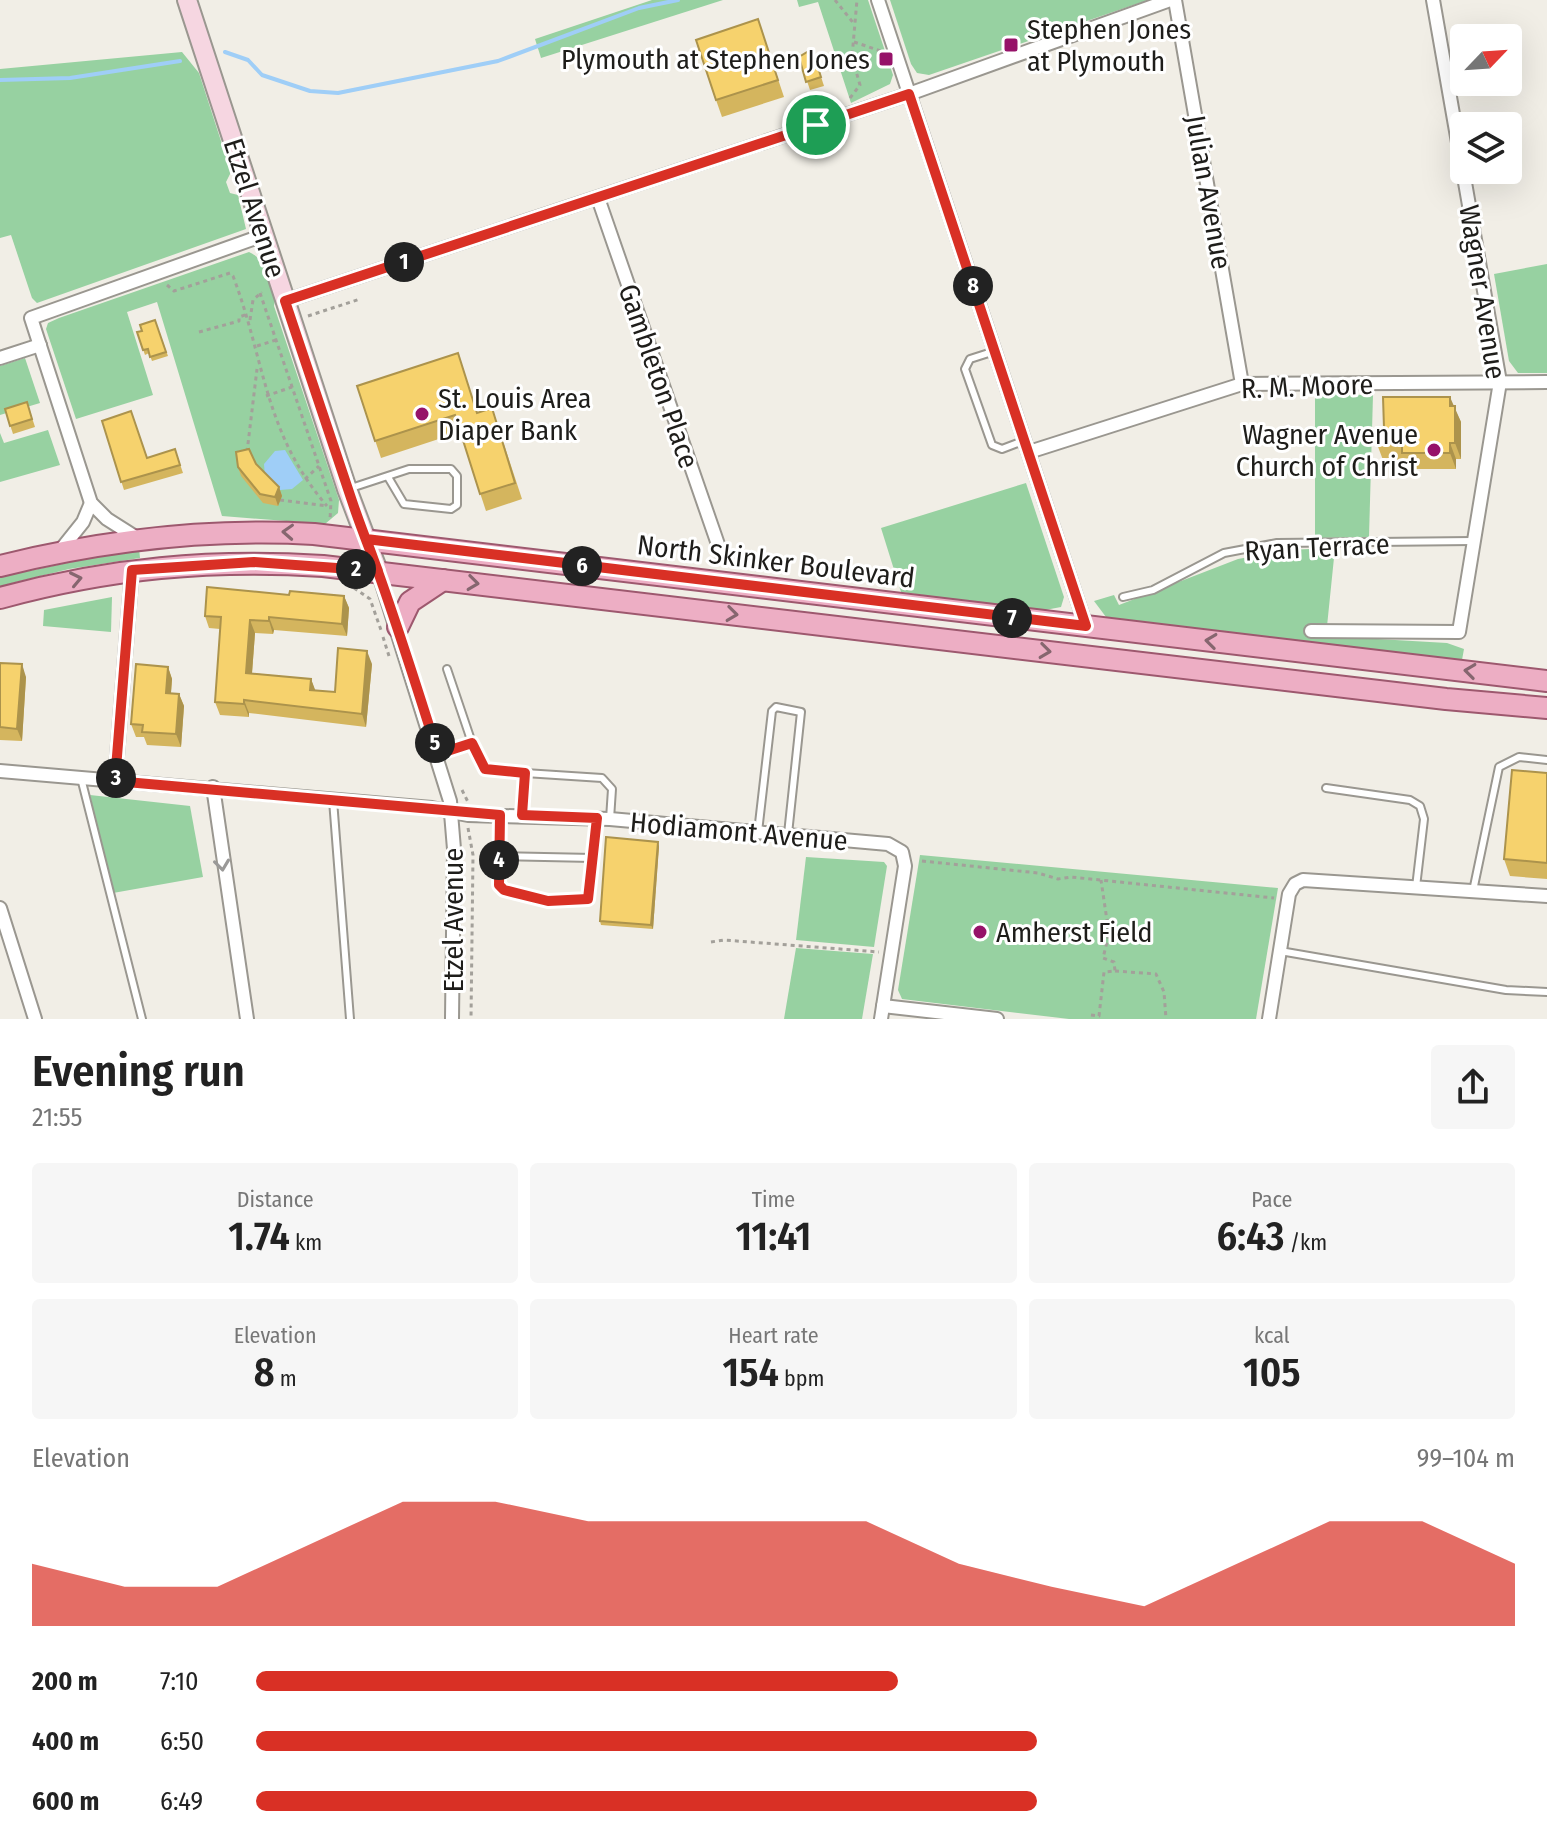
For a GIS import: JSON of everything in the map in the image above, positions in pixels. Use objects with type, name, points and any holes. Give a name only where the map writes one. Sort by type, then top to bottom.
[{"type":"main road","name":"North Skinker Boulevard","points":[[0,566],[137,538],[263,531],[366,539],[1547,681]]},
{"type":"main road","name":"North Skinker Boulevard","points":[[0,598],[132,570],[254,562],[378,571],[1446,699],[1547,708]]},
{"type":"main road","points":[[398,627],[410,602],[443,580]]},
{"type":"street","name":"Etzel Avenue","points":[[187,0],[347,489],[398,627],[438,754],[452,812],[452,1019]]},
{"type":"street","points":[[878,0],[1086,626]]},
{"type":"street","points":[[285,301],[909,94],[1172,0]]},
{"type":"street","name":"Julian Avenue","points":[[1172,0],[1242,384]]},
{"type":"street","name":"Wagner Avenue","points":[[1311,631],[1459,632],[1500,382],[1433,0]]},
{"type":"street","name":"Gambleton Place","points":[[598,198],[721,553]]},
{"type":"street","points":[[137,538],[107,519],[91,503],[31,318],[264,235]]},
{"type":"street","points":[[0,358],[40,345]]},
{"type":"street","name":"R. M. Moore","points":[[1027,446],[1242,384],[1547,382]]},
{"type":"street","points":[[59,552],[83,522],[91,503]]},
{"type":"street","points":[[115,781],[132,570]]},
{"type":"street","name":"Hodiamont Avenue","points":[[0,771],[213,787],[452,812],[604,819],[888,844],[902,852],[905,866],[891,953]]},
{"type":"street","points":[[213,787],[247,1019]]},
{"type":"street","points":[[1269,1019],[1289,894],[1295,884],[1311,879],[1547,896]]},
{"type":"street","points":[[0,908],[35,1019]]},
{"type":"street","points":[[891,953],[882,1012],[997,1019]]},
{"type":"lane","points":[[995,351],[970,359],[965,369],[992,445],[1002,449],[1027,446]]},
{"type":"lane","points":[[347,489],[409,469],[451,469],[457,476],[457,505],[451,509],[404,504],[388,477]]},
{"type":"lane","name":"Ryan Terrace","points":[[1123,597],[1153,590],[1224,553],[1277,543],[1473,541]]},
{"type":"lane","points":[[447,669],[472,743],[485,769],[602,778],[612,789],[593,858],[588,899],[548,901],[504,890],[499,885],[500,815]]},
{"type":"lane","points":[[758,832],[772,711],[776,707],[801,712],[788,834]]},
{"type":"lane","points":[[438,754],[472,743]]},
{"type":"lane","points":[[1473,891],[1499,767],[1519,757],[1547,760]]},
{"type":"lane","points":[[522,815],[525,773]]},
{"type":"lane","points":[[81,778],[142,1019]]},
{"type":"lane","points":[[1326,788],[1410,800],[1420,806],[1424,819],[1416,887]]},
{"type":"lane","points":[[333,800],[350,1019]]},
{"type":"lane","points":[[499,856],[593,858]]},
{"type":"lane","points":[[1280,951],[1506,990],[1547,992]]},
{"type":"path","points":[[835,0],[856,26]]},
{"type":"path","points":[[837,103],[851,98],[859,89],[852,57],[857,0]]},
{"type":"path","points":[[854,42],[883,51]]},
{"type":"path","points":[[158,288],[167,285],[174,291],[230,273],[250,320],[257,365],[266,396],[287,447],[305,479],[330,506]]},
{"type":"path","points":[[250,320],[253,300],[260,293],[319,466],[330,506],[330,521]]},
{"type":"path","points":[[308,316],[360,299]]},
{"type":"path","points":[[199,332],[239,321],[248,314]]},
{"type":"path","points":[[255,346],[276,340]]},
{"type":"path","points":[[248,460],[247,444],[257,365]]},
{"type":"path","points":[[266,396],[292,387]]},
{"type":"path","points":[[305,479],[319,466]]},
{"type":"path","points":[[270,494],[287,502],[330,506]]},
{"type":"path","points":[[346,586],[359,589],[370,599],[392,664]]},
{"type":"path","points":[[457,789],[464,792],[469,807]]},
{"type":"path","points":[[468,822],[473,855],[471,1019]]},
{"type":"path","points":[[922,861],[1038,873],[1058,879],[1101,880],[1274,898]]},
{"type":"path","points":[[1101,880],[1109,934],[1103,958],[1114,962],[1115,971]]},
{"type":"path","points":[[711,942],[724,940],[891,953]]},
{"type":"path","points":[[1091,1015],[1099,1017],[1099,991],[1104,972],[1115,971],[1156,974],[1164,992],[1166,1019]]},
{"type":"green space","points":[[652,0],[723,0],[541,58],[535,39]]},
{"type":"green space","points":[[797,0],[868,0],[893,75],[890,84],[851,103],[818,2],[799,7]]},
{"type":"green space","points":[[890,0],[1148,0],[929,75],[917,73],[911,64]]},
{"type":"green space","points":[[182,52],[199,73],[231,172],[226,182],[230,193],[238,195],[246,229],[37,303],[32,298],[11,235],[0,238],[0,69]]},
{"type":"green space","points":[[249,252],[261,261],[272,283],[274,306],[339,500],[338,513],[325,524],[222,516],[157,302],[127,312],[153,395],[76,419],[46,329],[48,323],[59,318]]},
{"type":"green space","points":[[1547,264],[1547,373],[1518,373],[1509,361],[1494,274]]},
{"type":"green space","points":[[25,358],[40,403],[0,415],[0,366]]},
{"type":"green space","points":[[1315,394],[1373,395],[1369,537],[1315,538]]},
{"type":"green space","points":[[48,430],[60,465],[0,482],[0,433],[4,443]]},
{"type":"green space","points":[[1026,483],[1064,597],[1061,607],[1040,611],[901,592],[881,528]]},
{"type":"green space","points":[[139,548],[140,558],[69,569],[0,586],[0,577]]},
{"type":"green space","points":[[1335,548],[1326,636],[1447,643],[1464,649],[1462,660],[1106,617],[1094,601],[1114,595],[1119,605],[1238,559],[1286,550]]},
{"type":"green space","points":[[112,597],[111,632],[43,626],[44,610]]},
{"type":"green space","points":[[90,795],[190,806],[203,877],[113,893]]},
{"type":"green space","points":[[920,855],[1278,888],[1256,1019],[1069,1019],[902,999],[898,990]]},
{"type":"green space","points":[[806,857],[884,862],[887,866],[874,947],[796,940]]},
{"type":"green space","points":[[796,948],[873,954],[862,1019],[784,1019]]},
{"type":"water","points":[[285,450],[303,480],[292,489],[280,490],[265,477],[264,464],[275,451]]},
{"type":"building","points":[[758,19],[778,80],[716,100],[696,40]]},
{"type":"building","points":[[812,49],[821,77],[806,82],[799,57]]},
{"type":"building","points":[[155,320],[166,352],[150,357],[148,349],[143,350],[137,332],[142,331],[140,325]]},
{"type":"building","points":[[458,353],[477,413],[492,408],[515,483],[480,494],[455,415],[375,441],[357,386]]},
{"type":"building","points":[[1383,397],[1450,397],[1450,406],[1455,406],[1455,443],[1450,443],[1450,453],[1402,453],[1402,444],[1377,444],[1377,428],[1384,428]]},
{"type":"building","points":[[27,402],[32,419],[10,426],[5,409]]},
{"type":"building","points":[[131,411],[147,458],[175,449],[180,465],[121,482],[102,421]]},
{"type":"building","points":[[249,449],[256,464],[279,487],[275,497],[260,494],[238,467],[236,452]]},
{"type":"building","points":[[207,587],[289,595],[290,591],[344,596],[342,624],[269,617],[269,621],[250,620],[246,673],[311,679],[310,690],[335,692],[338,648],[367,651],[362,714],[244,700],[244,704],[215,702],[221,617],[205,616]]},
{"type":"building","points":[[0,663],[22,664],[17,729],[0,727]]},
{"type":"building","points":[[136,664],[168,667],[166,693],[179,694],[176,734],[142,732],[143,725],[131,724]]},
{"type":"building","points":[[1512,770],[1547,773],[1547,863],[1504,859]]},
{"type":"building","points":[[606,837],[658,842],[651,925],[600,921]]},
{"type":"waterway","points":[[225,52],[248,60],[262,75],[310,91],[338,93],[498,61],[639,8],[678,0]]},
{"type":"waterway","points":[[0,80],[70,78],[180,61]]},
{"type":"place","name":"Stephen Jones at Plymouth","points":[[1011,45]]},
{"type":"place","name":"Plymouth at Stephen Jones","points":[[886,59]]},
{"type":"place","name":"St. Louis Area Diaper Bank","points":[[422,414]]},
{"type":"place","name":"Wagner Avenue Church of Christ","points":[[1434,450]]},
{"type":"place","name":"Amherst Field","points":[[980,932]]},
{"type":"route","points":[[816,125],[285,301],[357,516],[378,571],[254,562],[213,562],[132,570],[115,781],[432,808],[468,815],[500,815],[498,872],[499,885],[504,890],[548,901],[588,899],[597,818],[522,815],[525,773],[485,769],[480,765],[472,743],[438,754],[398,627],[378,571],[366,539],[1086,626],[909,94],[816,125]]}]
